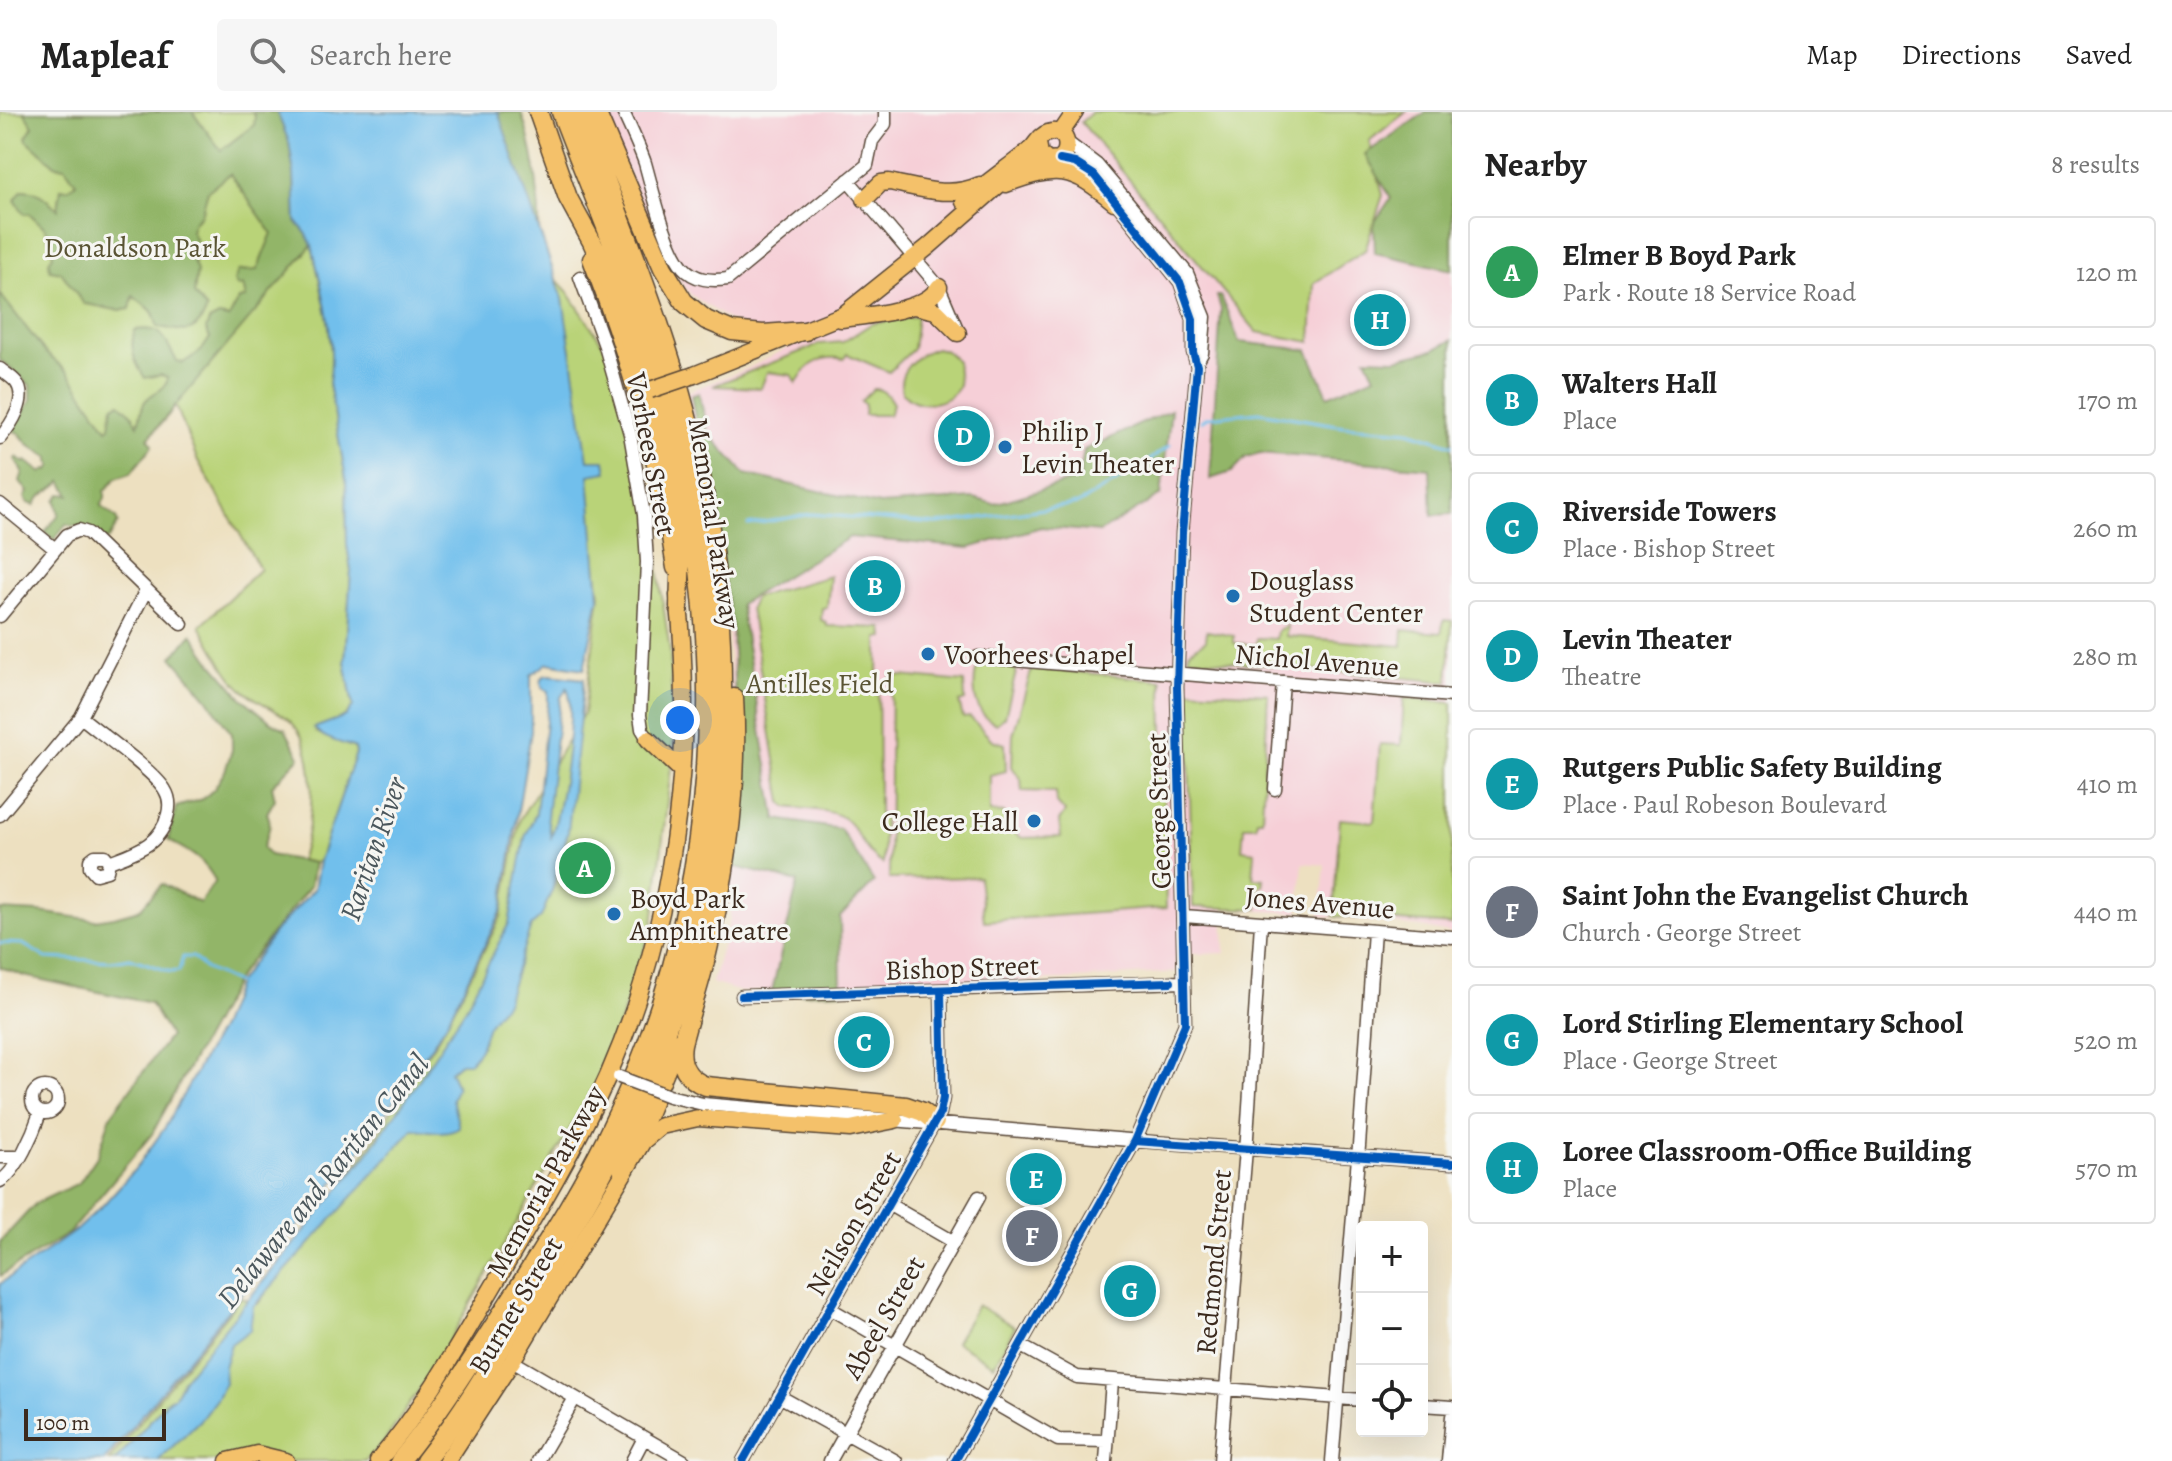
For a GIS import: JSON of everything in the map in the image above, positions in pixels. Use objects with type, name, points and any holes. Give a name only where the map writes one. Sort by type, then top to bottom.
[{"type":"highway","points":[[538,112],[568,198],[609,278],[648,391],[678,528],[681,551],[679,607]]},
{"type":"highway","name":"Memorial Parkway","points":[[400,1461],[446,1399],[498,1319],[572,1202],[608,1135],[644,1050],[671,970],[689,893],[703,801],[708,711],[706,622],[684,478],[666,401],[641,321],[561,112]]},
{"type":"highway","name":"Memorial Parkway","points":[[425,1461],[490,1366],[602,1175],[645,1086],[682,982],[705,883],[717,806],[721,753],[720,633],[705,499],[686,413],[662,331],[579,112]]},
{"type":"highway","points":[[596,112],[663,268],[684,302],[706,320],[732,331],[763,334],[805,331]]},
{"type":"highway","points":[[705,499],[719,553],[728,622],[734,708],[734,778],[731,828],[721,892],[681,1058],[685,1070],[702,1085],[906,1106],[923,1112],[935,1122]]},
{"type":"highway","points":[[623,1172],[690,1014]]},
{"type":"main road","points":[[993,184],[1022,166],[1054,161],[1066,154],[1064,138],[1075,112]]},
{"type":"main road","points":[[648,391],[843,315],[993,184],[1046,133],[1064,138]]},
{"type":"main road","points":[[1038,143],[1040,154],[1054,161]]},
{"type":"main road","points":[[865,199],[881,183],[944,193],[1039,172],[1063,171],[1087,181],[1114,202]]},
{"type":"main road","points":[[378,1461],[410,1421],[462,1339],[614,1076],[657,927],[673,847],[683,725],[679,607],[664,507],[645,426],[612,317],[568,198]]},
{"type":"main road","points":[[831,319],[914,306],[930,299],[939,287]]},
{"type":"main road","points":[[914,306],[936,311],[959,337]]},
{"type":"main road","points":[[648,739],[667,741],[683,725]]},
{"type":"main road","points":[[648,739],[681,770]]},
{"type":"main road","name":"Burnet Street","points":[[447,1461],[512,1361],[623,1172],[650,1134],[677,1121],[705,1118],[850,1129],[895,1120]]},
{"type":"main road","points":[[228,1461],[257,1454],[286,1461]]},
{"type":"street","points":[[623,112],[644,161],[676,254],[684,269],[700,279],[728,279],[867,165],[874,137],[885,124],[885,112]]},
{"type":"street","name":"George Street","points":[[955,1461],[1135,1141],[1185,1024],[1178,673],[1182,533],[1197,362],[1202,353],[1205,317],[1187,273],[1097,165],[1064,138]]},
{"type":"street","name":"George Street","points":[[1054,161],[1075,163],[1089,170],[1180,282],[1193,319],[1193,352],[1197,362]]},
{"type":"street","points":[[867,165],[889,182]]},
{"type":"street","points":[[848,180],[939,287],[959,337]]},
{"type":"street","name":"Vorhees Street","points":[[580,277],[605,346],[630,434],[644,515],[647,562],[640,715],[642,729],[648,739]]},
{"type":"street","points":[[0,369],[18,386],[19,403],[12,421],[0,438]]},
{"type":"street","points":[[0,504],[55,549]]},
{"type":"street","points":[[0,616],[67,535],[76,530],[88,533],[182,624]]},
{"type":"street","points":[[0,815],[81,717],[146,590]]},
{"type":"street","name":"Nichol Avenue","points":[[978,657],[1452,696]]},
{"type":"street","points":[[1275,789],[1283,682]]},
{"type":"street","points":[[81,717],[158,781],[170,803],[164,826],[151,844],[109,862]]},
{"type":"street","name":"Jones Avenue","points":[[1184,916],[1452,937]]},
{"type":"street","name":"Redmond Street","points":[[1220,1461],[1247,1149],[1261,923]]},
{"type":"street","points":[[1332,1461],[1359,1156],[1374,931]]},
{"type":"street","name":"Bishop Street","points":[[742,996],[1184,982]]},
{"type":"street","name":"Neilson Street","points":[[743,1461],[935,1122],[943,1098],[941,990]]},
{"type":"street","points":[[614,1076],[703,1104],[1135,1141],[1452,1163]]},
{"type":"street","points":[[1,1178],[34,1131],[40,1113]]},
{"type":"street","points":[[0,1157],[18,1157]]},
{"type":"street","name":"Abeel Street","points":[[830,1461],[979,1197]]},
{"type":"street","points":[[888,1204],[954,1242]]},
{"type":"street","points":[[829,1308],[1058,1440],[1107,1441]]},
{"type":"street","points":[[1021,1346],[1077,1377],[1356,1400]]},
{"type":"street","points":[[512,1361],[684,1461]]},
{"type":"street","points":[[1106,1461],[1112,1381]]},
{"type":"street","points":[[779,1396],[896,1461]]},
{"type":"street","points":[[538,1461],[575,1398]]},
{"type":"street","points":[[1428,1405],[1452,1407]]},
{"type":"street","points":[[1448,1461],[1452,1416]]},
{"type":"street","points":[[632,1461],[644,1438]]},
{"type":"shaded area","points":[[601,112],[1452,112],[1452,934],[1421,927],[1320,916],[1325,865],[1303,863],[1298,913],[1223,909],[1225,953],[1176,955],[1175,972],[1062,980],[741,992],[712,983],[730,919],[730,867],[736,800],[728,627],[687,392],[749,368],[811,336],[752,332],[690,294],[670,268]]},
{"type":"green space","points":[[0,112],[277,112],[297,209],[296,221],[312,245],[329,324],[332,367],[329,383],[346,479],[347,545],[351,570],[345,661],[353,706],[346,715],[316,732],[355,748],[356,753],[319,861],[300,860],[309,827],[312,786],[306,748],[299,732],[288,719],[237,684],[200,626],[260,569],[197,459],[176,406],[91,506],[88,439],[0,352]]},
{"type":"green space","name":"Donaldson Park","points":[[24,112],[192,112],[221,150],[254,125],[252,112],[277,112],[289,142],[296,221],[312,245],[148,438],[153,445],[131,473],[116,478],[105,491],[101,506],[118,523],[109,539],[100,542],[83,528],[66,524],[54,540],[45,532],[59,514],[56,500],[61,494],[70,495],[62,481],[35,505],[28,503],[25,497],[28,492],[20,481],[23,472],[15,459],[26,461],[42,473],[52,465],[50,458],[12,430],[31,401],[31,386],[0,360],[0,294],[46,353],[68,372],[107,429],[113,406],[120,403],[138,425],[144,403],[164,387],[168,378],[161,375],[145,378],[134,355],[132,343],[135,330],[158,332],[177,361],[183,363],[201,351],[210,338],[206,330],[209,321],[219,316],[229,318],[239,299],[246,298],[243,285],[238,287],[234,281],[238,271],[257,270],[272,233],[230,174],[208,191],[201,215],[191,231],[198,245],[192,258],[197,271],[194,294],[207,310],[193,329],[182,331],[157,327],[152,311],[133,296],[130,309],[125,310],[84,304],[61,272],[50,270],[49,261],[53,255],[46,229],[30,214],[24,214],[15,200],[22,190],[28,190],[42,196],[58,209],[61,188],[67,189],[76,183],[65,167],[56,166],[27,140],[33,126]]},
{"type":"green space","points":[[480,112],[521,112],[536,173],[539,236]]},
{"type":"green space","points":[[1092,112],[1406,112],[1369,141],[1383,195],[1365,250],[1314,283],[1311,342],[1257,332],[1081,122]]},
{"type":"green space","points":[[1426,112],[1452,112],[1452,270],[1375,253],[1374,223],[1391,198],[1365,154]]},
{"type":"green space","points":[[556,279],[615,362],[643,467],[670,651],[673,750],[653,924],[605,1067],[435,1366],[384,1442],[365,1461],[108,1461],[241,1297],[258,1304],[377,1135],[441,1034],[501,917],[520,819],[584,713],[600,595]]},
{"type":"green space","points":[[1217,296],[1221,296],[1239,342],[1308,350],[1328,396],[1375,376],[1366,358],[1396,359],[1433,350],[1452,340],[1452,514],[1432,515],[1430,468],[1260,453],[1246,457],[1232,472],[1210,479],[1221,309]]},
{"type":"green space","points":[[917,316],[913,349],[889,372],[847,354],[844,359],[828,358],[816,362],[796,383],[792,375],[767,372],[761,388],[713,386],[820,344],[843,342],[871,324]]},
{"type":"green space","points":[[936,348],[946,351],[957,361],[959,385],[940,401],[924,403],[909,398],[902,392],[905,370],[922,354]]},
{"type":"green space","points":[[873,389],[882,391],[893,404],[889,415],[864,415],[865,405],[861,401]]},
{"type":"green space","points":[[699,393],[708,433],[745,474],[880,505],[973,498],[994,504],[1079,479],[1084,450],[1171,410],[1161,495],[1100,532],[1041,527],[969,548],[850,537],[740,604],[776,819],[840,829],[874,882],[840,917],[841,992],[771,995],[798,882],[731,866],[739,800],[732,626],[691,396]]},
{"type":"green space","name":"Antilles Field","points":[[830,576],[827,607],[822,608],[821,620],[827,626],[883,628],[884,637],[878,638],[879,815],[884,815],[883,864],[839,815],[787,807],[782,802],[750,608],[755,597]]},
{"type":"green space","points":[[1444,620],[1452,621],[1448,682],[1188,658],[1189,652],[1206,640],[1207,631],[1234,636],[1234,643],[1256,645],[1257,638],[1276,639],[1277,631],[1287,625],[1286,636],[1402,646],[1403,630],[1441,633]]},
{"type":"green space","points":[[192,634],[242,698],[271,722],[285,729],[300,757],[272,786],[275,799],[267,813],[270,826],[263,848],[269,855],[314,863],[310,886],[239,975],[152,1134],[69,1233],[0,1276],[0,1242],[36,1203],[79,1183],[98,1155],[111,1115],[170,1036],[150,1003],[24,976],[0,967],[0,910],[95,920],[114,917],[139,910],[162,884],[200,903],[215,881],[211,873],[201,861],[168,840],[176,807],[203,799],[214,789],[225,771],[232,750],[232,734],[207,698],[172,657]]},
{"type":"green space","points":[[985,664],[1017,668],[1005,717],[996,724],[983,714],[975,694],[976,670]]},
{"type":"green space","points":[[1032,668],[1162,680],[1166,908],[984,921],[979,877],[889,879],[891,675],[964,682],[965,700],[959,702],[963,718],[970,717],[992,740],[1005,744],[1006,771],[990,775],[990,812],[1004,813],[1007,828],[1022,838],[1061,837],[1059,821],[1065,812],[1057,803],[1056,792],[1022,791],[1021,779],[1012,767],[1013,735]]},
{"type":"green space","points":[[1187,690],[1268,694],[1262,819],[1257,819],[1256,826],[1244,826],[1242,850],[1255,852],[1253,878],[1264,879],[1263,886],[1259,887],[1258,909],[1193,907]]},
{"type":"green space","points":[[1404,698],[1452,703],[1452,925],[1333,916],[1340,819],[1374,822],[1380,744],[1401,745]]},
{"type":"green space","points":[[977,1305],[1015,1327],[994,1365],[956,1342]]},
{"type":"water","points":[[277,112],[498,112],[563,299],[588,460],[605,460],[607,472],[589,475],[599,598],[584,669],[548,663],[531,675],[531,731],[502,910],[445,1026],[358,1153],[104,1461],[0,1461],[0,1284],[75,1231],[103,1205],[137,1167],[166,1126],[221,1026],[237,984],[277,929],[314,889],[319,861],[356,753],[355,748],[328,738],[314,728],[346,716],[353,706],[345,661],[351,570],[347,545],[346,479],[329,383],[331,348],[327,313],[312,245],[296,221],[289,142]]},
{"type":"water","points":[[544,676],[584,679],[568,832],[553,888],[541,917],[531,926],[506,1002],[488,1025],[480,1049],[469,1063],[460,1063],[450,1071],[457,1086],[452,1099],[459,1127],[442,1132],[413,1129],[253,1307],[250,1330],[231,1344],[224,1367],[225,1383],[202,1418],[158,1461],[115,1461],[168,1400],[175,1396],[183,1380],[366,1156],[465,1009],[509,923],[525,837],[536,813],[548,703],[548,691],[542,687],[541,681]],"holes":[[[567,688],[570,699],[566,761],[551,837],[547,817],[561,697]]]},
{"type":"waterway","points":[[1201,421],[1207,417],[1259,412],[1343,426],[1409,431],[1452,445]]},
{"type":"waterway","points":[[748,525],[811,514],[937,524],[1078,504],[1142,466],[1170,445]]},
{"type":"waterway","points":[[0,943],[23,944],[46,958],[112,961],[130,958],[171,972],[179,971],[183,957],[193,957],[204,968],[241,985]]},
{"type":"cycle path","points":[[955,1461],[1135,1141],[1185,1024],[1177,687],[1182,533],[1197,366],[1193,352],[1193,319],[1180,282],[1094,175],[1075,163],[1060,160]]},
{"type":"cycle path","points":[[742,996],[1171,982]]},
{"type":"cycle path","points":[[743,1461],[940,1113],[943,1098],[941,990]]},
{"type":"cycle path","points":[[1135,1141],[1452,1163]]},
{"type":"place","name":"Loree Classroom-Office Building","points":[[1380,320]]},
{"type":"place","name":"Levin Theater","points":[[964,436]]},
{"type":"place","name":"Philip J Levin Theater","points":[[1005,447]]},
{"type":"place","name":"Walters Hall","points":[[875,586]]},
{"type":"place","name":"Douglass Student Center","points":[[1233,596]]},
{"type":"place","name":"Voorhees Chapel","points":[[928,654]]},
{"type":"place","name":"College Hall","points":[[1034,821]]},
{"type":"place","name":"Elmer B Boyd Park","points":[[585,868]]},
{"type":"place","name":"Boyd Park Amphitheatre","points":[[614,914]]},
{"type":"place","name":"Riverside Towers","points":[[864,1042]]},
{"type":"place","name":"Rutgers Public Safety Building","points":[[1036,1179]]},
{"type":"place","name":"Saint John the Evangelist Church","points":[[1032,1236]]},
{"type":"place","name":"Lord Stirling Elementary School","points":[[1130,1291]]},
{"type":"water label","name":"Raritan River","points":[[373,849]]},
{"type":"water label","name":"Delaware and Raritan Canal","points":[[323,1181]]}]
